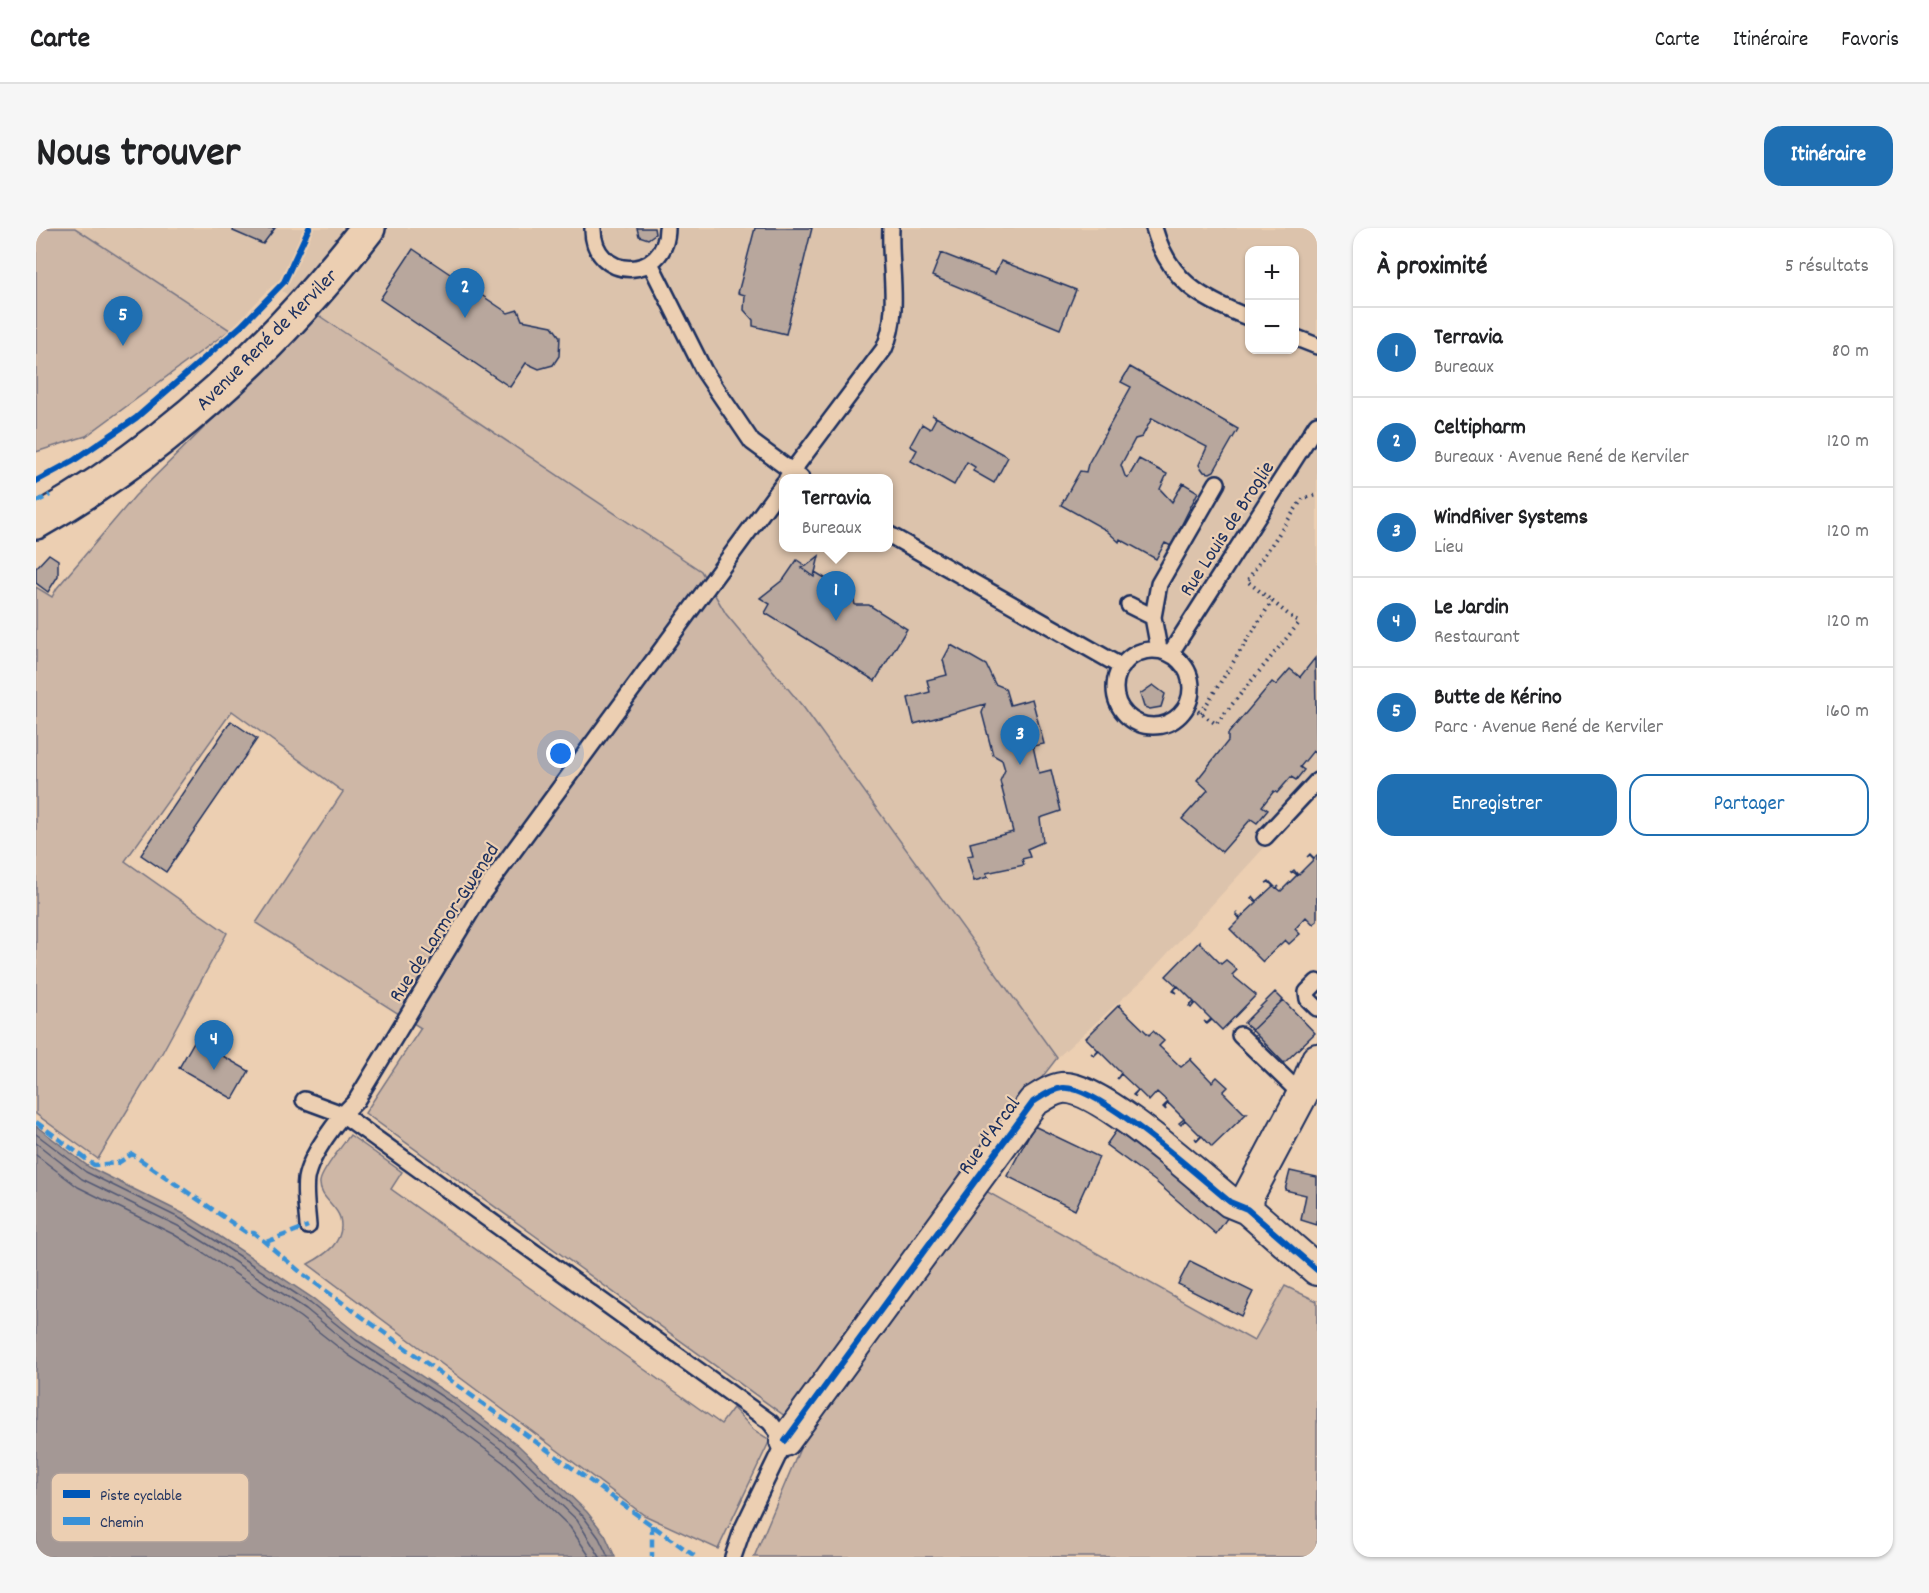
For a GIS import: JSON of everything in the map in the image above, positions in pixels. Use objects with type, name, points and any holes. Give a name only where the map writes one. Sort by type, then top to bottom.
[{"type":"main road","name":"Avenue René de Kerviler","points":[[38,520],[153,445],[218,392],[294,317],[368,228]]},
{"type":"street","points":[[1247,1209],[1250,1193],[1302,1095],[1317,1059]]},
{"type":"street","name":"Rue d'Arcal","points":[[786,1441],[1033,1102],[1045,1094],[1062,1088],[1092,1095],[1141,1129],[1230,1202],[1247,1209],[1317,1270]]},
{"type":"lane","points":[[594,228],[597,249],[614,266],[632,269],[650,263],[660,254],[665,243],[667,228]]},
{"type":"lane","name":"Rue de Larmor-Gwened","points":[[794,474],[884,350],[891,335],[893,308],[891,228]]},
{"type":"lane","points":[[1154,228],[1161,252],[1174,272],[1203,297],[1245,316]]},
{"type":"lane","points":[[650,263],[704,371],[752,442],[787,474]]},
{"type":"lane","points":[[1299,339],[1317,346]]},
{"type":"lane","name":"Rue Louis de Broglie","points":[[1164,652],[1317,424]]},
{"type":"lane","points":[[1164,652],[1153,617],[1159,584],[1217,483]]},
{"type":"lane","name":"Rue de Larmor-Gwened","points":[[308,1226],[305,1189],[313,1160],[342,1114],[356,1101],[479,898],[779,494]]},
{"type":"lane","points":[[893,537],[1122,667]]},
{"type":"lane","points":[[1129,605],[1153,617]]},
{"type":"lane","points":[[1143,651],[1164,652],[1182,662],[1190,682],[1188,704],[1179,716],[1167,723],[1152,726],[1137,724],[1119,707],[1115,691],[1116,679],[1122,667],[1131,657],[1143,651]]},
{"type":"lane","points":[[1265,837],[1317,781]]},
{"type":"lane","points":[[1317,982],[1307,992],[1308,999],[1317,1008]]},
{"type":"lane","points":[[1240,1035],[1302,1095]]},
{"type":"lane","points":[[304,1100],[342,1114],[770,1422],[786,1441],[743,1528],[733,1557]]},
{"type":"path","points":[[1188,704],[1216,724],[1299,623],[1247,581],[1303,498],[1317,495]]},
{"type":"path","points":[[1201,713],[1272,601]]},
{"type":"shaded area","points":[[36,228],[75,228],[230,330],[86,436],[36,452]]},
{"type":"shaded area","points":[[75,228],[1317,228],[1317,790],[1145,978],[1057,1058],[804,708],[726,614],[701,571],[273,285],[230,330]]},
{"type":"shaded area","points":[[318,315],[701,571],[726,614],[804,708],[1057,1058],[971,1169],[984,1190],[1254,1341],[1285,1286],[1317,1301],[1317,1557],[754,1557],[807,1432],[365,1113],[421,1028],[256,923],[343,792],[232,711],[125,861],[227,933],[162,1053],[98,1159],[36,1114],[36,587],[52,597],[57,588],[135,496]]},
{"type":"shaded area","points":[[350,1135],[402,1172],[391,1189],[721,1424],[733,1408],[754,1430],[770,1440],[718,1549],[644,1515],[308,1264],[333,1247],[340,1234],[340,1218],[322,1192],[320,1182],[328,1165]]},
{"type":"water","points":[[36,1126],[89,1167],[184,1214],[216,1234],[314,1299],[359,1335],[455,1398],[518,1445],[587,1512],[605,1535],[615,1557],[36,1557]]},
{"type":"building","points":[[234,228],[275,228],[263,244],[233,231]]},
{"type":"building","points":[[637,228],[654,228],[655,234],[648,239],[639,236]]},
{"type":"building","points":[[755,228],[812,228],[786,334],[753,326],[753,320],[744,310],[745,295],[738,293]]},
{"type":"building","points":[[413,249],[508,313],[518,310],[522,320],[552,326],[560,337],[559,356],[553,365],[539,369],[526,363],[510,387],[380,299]]},
{"type":"building","points":[[941,253],[995,274],[1001,261],[1076,290],[1060,329],[932,276]]},
{"type":"building","points":[[1130,367],[1238,429],[1214,471],[1210,473],[1204,472],[1199,465],[1207,447],[1152,418],[1142,437],[1135,439],[1121,465],[1125,476],[1128,478],[1139,459],[1167,474],[1160,489],[1172,502],[1183,483],[1198,492],[1171,546],[1165,543],[1156,559],[1120,539],[1119,542],[1106,530],[1061,505],[1080,471],[1086,472],[1088,464],[1131,387],[1121,382]]},
{"type":"building","points":[[932,415],[1008,457],[994,483],[973,471],[975,467],[967,462],[954,485],[911,461],[917,450],[910,446],[922,424],[930,429],[936,418]]},
{"type":"building","points":[[49,554],[58,560],[58,576],[48,592],[36,583],[36,568]]},
{"type":"building","points":[[819,556],[814,577],[801,568],[806,566]]},
{"type":"building","points":[[797,560],[806,566],[801,568],[814,577],[815,572],[853,595],[855,605],[869,605],[907,629],[875,681],[765,613],[770,604],[760,598],[784,579]]},
{"type":"building","points":[[951,645],[986,665],[995,684],[1005,688],[1010,705],[1032,699],[1044,744],[1033,746],[1039,773],[1051,770],[1061,811],[1040,818],[1043,842],[1027,849],[1030,857],[1022,859],[1024,865],[986,873],[988,877],[974,881],[967,856],[973,855],[970,843],[1013,832],[1000,781],[1005,770],[1002,760],[993,755],[982,713],[985,704],[914,724],[908,698],[930,692],[927,680],[947,675],[943,660]]},
{"type":"building","points":[[1315,658],[1317,755],[1313,751],[1300,767],[1304,770],[1296,780],[1291,777],[1277,793],[1274,791],[1262,806],[1268,810],[1257,823],[1251,819],[1222,852],[1182,819],[1208,790],[1197,780],[1228,741],[1228,734],[1272,682],[1276,685],[1290,669],[1300,677]]},
{"type":"building","points":[[1153,685],[1165,694],[1161,707],[1150,709],[1144,707],[1140,694]]},
{"type":"building","points":[[231,721],[257,739],[166,872],[141,855]]},
{"type":"building","points":[[1310,854],[1314,858],[1317,855],[1317,921],[1313,924],[1306,917],[1295,929],[1300,934],[1289,944],[1285,940],[1263,961],[1264,963],[1230,929],[1240,919],[1236,914],[1240,918],[1257,902],[1251,898],[1253,896],[1257,901],[1273,886],[1269,882],[1266,883],[1269,881],[1276,888],[1279,886],[1277,888],[1281,891],[1297,875],[1290,873],[1294,870],[1298,875],[1314,859],[1310,855],[1307,857]]},
{"type":"building","points":[[1200,941],[1221,964],[1226,960],[1231,964],[1237,970],[1232,975],[1256,995],[1222,1030],[1212,1020],[1207,1024],[1204,1021],[1207,1023],[1211,1019],[1195,1003],[1191,1008],[1189,1006],[1194,1002],[1178,986],[1174,990],[1177,993],[1173,991],[1177,986],[1166,976]]},
{"type":"building","points":[[1275,992],[1283,1000],[1252,1030],[1244,1023]]},
{"type":"building","points":[[1283,1000],[1315,1033],[1284,1063],[1252,1030]]},
{"type":"building","points":[[1120,1004],[1119,1006],[1149,1035],[1153,1031],[1164,1041],[1159,1046],[1181,1067],[1192,1058],[1191,1060],[1212,1082],[1217,1077],[1228,1087],[1223,1092],[1244,1113],[1247,1113],[1212,1147],[1202,1136],[1197,1141],[1195,1138],[1197,1140],[1201,1136],[1185,1120],[1181,1125],[1179,1123],[1184,1119],[1168,1103],[1166,1110],[1163,1107],[1168,1102],[1157,1092],[1149,1101],[1121,1074],[1117,1079],[1121,1073],[1099,1051],[1094,1056],[1091,1053],[1094,1055],[1098,1050],[1086,1038]]},
{"type":"building","points":[[195,1040],[249,1071],[233,1099],[179,1068]]},
{"type":"building","points":[[1120,1125],[1230,1214],[1216,1234],[1155,1181],[1106,1145]]},
{"type":"building","points":[[1034,1126],[1099,1157],[1075,1210],[1007,1176]]},
{"type":"building","points":[[1290,1171],[1317,1177],[1317,1225],[1301,1220],[1306,1195],[1285,1190]]},
{"type":"building","points":[[1190,1261],[1253,1292],[1241,1316],[1178,1284]]},
{"type":"marked path","points":[[36,502],[50,495]]},
{"type":"marked path","points":[[36,1122],[94,1165],[118,1163],[132,1154],[247,1233],[254,1233],[304,1275],[696,1557]]},
{"type":"marked path","points":[[266,1242],[308,1226]]},
{"type":"marked path","points":[[652,1525],[652,1557]]},
{"type":"cycle path","points":[[36,481],[73,461],[136,418],[241,326],[284,282],[309,228]]},
{"type":"cycle path","points":[[785,1441],[1033,1102],[1054,1090],[1062,1088],[1078,1091],[1123,1116],[1230,1202],[1247,1209],[1317,1270]]},
{"type":"place","name":"Celtipharm","points":[[465,318]]},
{"type":"place","name":"Butte de Kérino","points":[[123,346]]},
{"type":"place","name":"Terravia","points":[[836,621]]},
{"type":"place","name":"WindRiver Systems","points":[[1020,765]]},
{"type":"place","name":"Le Jardin","points":[[214,1070]]}]
